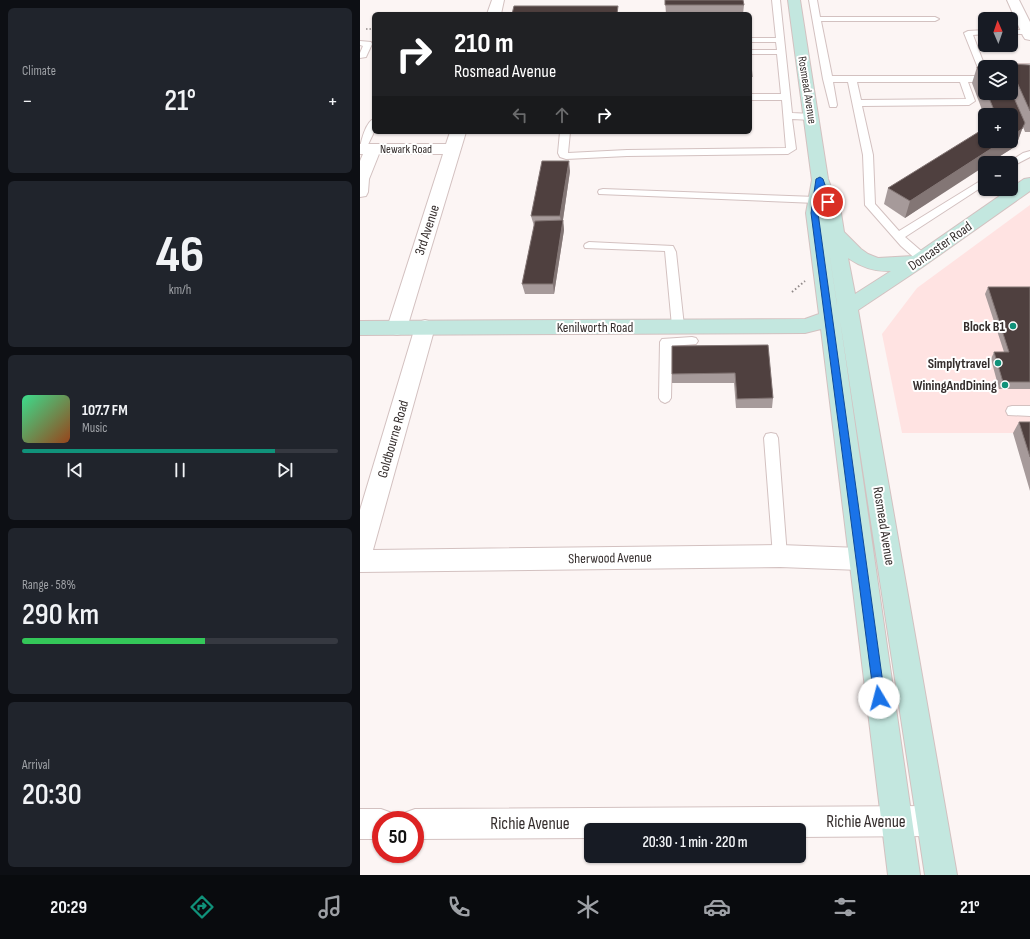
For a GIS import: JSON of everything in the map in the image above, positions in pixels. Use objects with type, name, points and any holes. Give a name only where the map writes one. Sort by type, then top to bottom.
[{"type":"main road","name":"Rosmead Avenue","points":[[794,0],[788,28],[812,117],[820,179],[832,213],[836,234],[838,312],[860,559],[904,875]]},
{"type":"main road","name":"Rosmead Avenue","points":[[820,179],[815,213],[838,312],[941,875]]},
{"type":"main road","name":"Doncaster Road","points":[[838,312],[921,260],[1030,183]]},
{"type":"main road","points":[[836,234],[855,256],[866,262],[881,266],[896,265],[921,260]]},
{"type":"main road","name":"Kenilworth Road","points":[[360,328],[674,332],[805,326],[838,312]]},
{"type":"street","points":[[495,12],[498,0]]},
{"type":"street","points":[[1013,0],[1029,34]]},
{"type":"street","name":"3rd Avenue","points":[[397,328],[457,134]]},
{"type":"street","points":[[360,192],[365,149]]},
{"type":"street","name":"Newark Road","points":[[365,149],[453,149]]},
{"type":"street","name":"Goldbourne Road","points":[[360,551],[425,328]]},
{"type":"street","name":"Sherwood Avenue","points":[[360,561],[780,556],[860,559]]},
{"type":"street","name":"Richie Avenue","points":[[424,824],[932,821]]},
{"type":"street","points":[[360,824],[372,824]]},
{"type":"lane","points":[[565,134],[563,155],[566,156],[634,153],[788,151],[791,149],[780,40],[788,28],[776,0]]},
{"type":"lane","points":[[813,0],[833,105]]},
{"type":"lane","points":[[817,19],[935,19]]},
{"type":"lane","points":[[978,32],[968,32],[982,66],[1030,67]]},
{"type":"lane","points":[[1018,33],[1029,34]]},
{"type":"lane","points":[[752,40],[780,40]]},
{"type":"lane","points":[[360,44],[368,44],[363,55],[360,56]]},
{"type":"lane","points":[[752,52],[781,52]]},
{"type":"lane","points":[[827,79],[978,79]]},
{"type":"lane","points":[[852,79],[868,155],[870,205],[899,236],[904,244],[921,260]]},
{"type":"lane","points":[[857,103],[972,101],[963,79]]},
{"type":"lane","points":[[752,97],[786,97]]},
{"type":"lane","points":[[788,116],[812,117]]},
{"type":"lane","points":[[365,149],[372,128]]},
{"type":"lane","points":[[1018,160],[1030,154]]},
{"type":"lane","points":[[899,236],[978,185]]},
{"type":"lane","points":[[603,192],[816,200]]},
{"type":"lane","points":[[588,246],[669,248],[671,252],[674,332],[666,342],[665,398]]},
{"type":"lane","points":[[674,332],[692,341]]},
{"type":"lane","points":[[1012,411],[1030,411]]},
{"type":"lane","points":[[771,438],[780,556]]},
{"type":"path","points":[[792,292],[808,279]]},
{"type":"shaded area","points":[[1030,205],[1030,433],[902,433],[882,334],[917,288]]},
{"type":"building","points":[[665,0],[743,0],[744,5],[665,5]]},
{"type":"building","points":[[514,6],[618,6],[617,12],[512,12]]},
{"type":"building","points":[[1018,64],[1030,65],[1030,111],[1018,84]]},
{"type":"building","points":[[990,100],[1015,100],[1025,123],[1022,129],[1018,132],[1018,108],[993,108]]},
{"type":"building","points":[[978,132],[978,148],[992,148],[910,201],[888,188]]},
{"type":"building","points":[[542,161],[569,161],[560,216],[531,216]]},
{"type":"building","points":[[563,220],[553,284],[522,284],[535,221]]},
{"type":"building","name":"Block B1","points":[[988,287],[1030,287],[1030,382],[1003,382],[994,352],[1009,352]]},
{"type":"building","points":[[768,345],[773,398],[737,399],[735,373],[672,374],[672,346]]},
{"type":"building","points":[[1019,422],[1030,422],[1030,457]]},
{"type":"place","name":"Block B1","points":[[1013,326]]},
{"type":"place","name":"Simplytravel","points":[[998,363]]},
{"type":"place","name":"WiningAndDining","points":[[1005,385]]},
{"type":"route","points":[[828,202],[820,179],[815,213],[879,698]]}]
